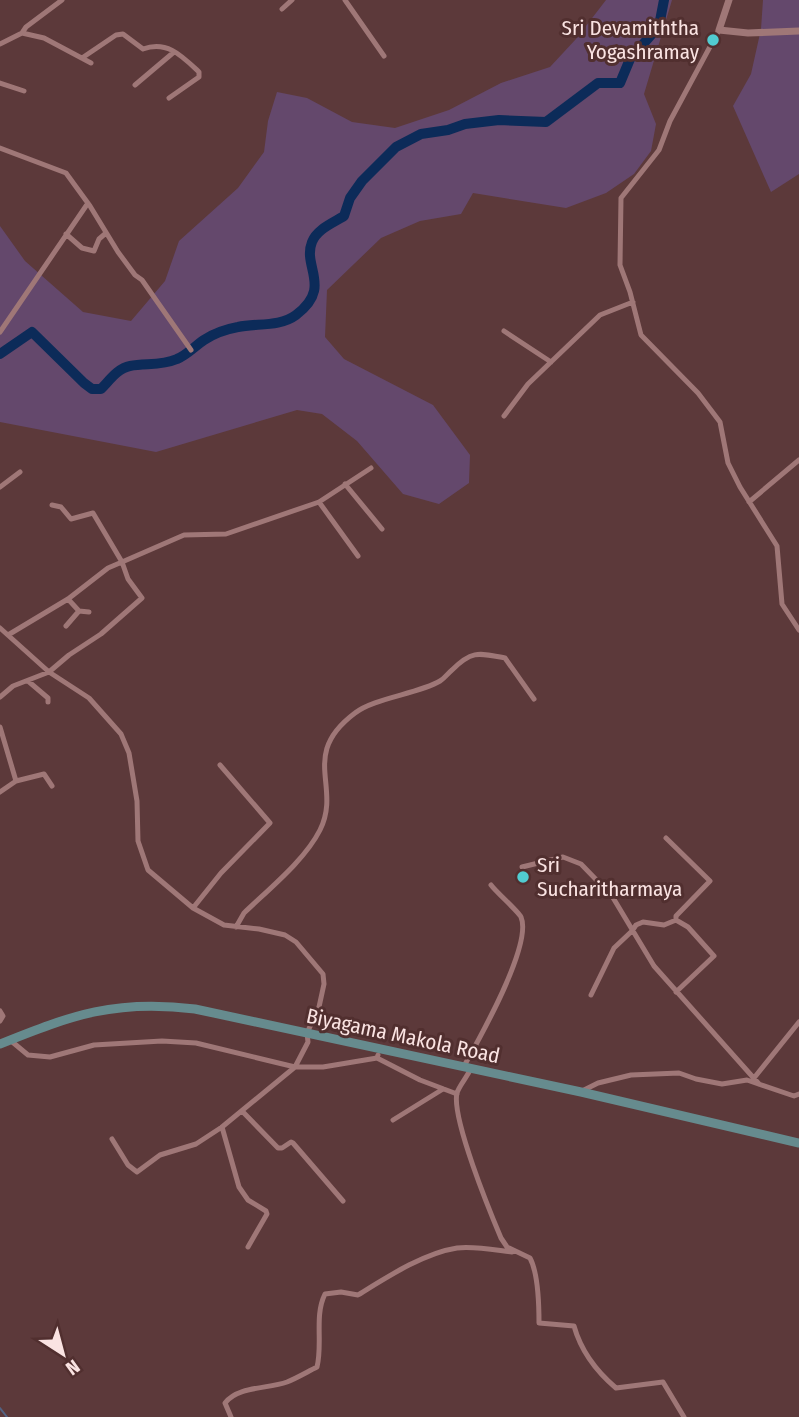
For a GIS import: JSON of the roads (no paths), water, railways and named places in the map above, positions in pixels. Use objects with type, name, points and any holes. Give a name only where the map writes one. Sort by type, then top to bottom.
[{"type":"main road","name":"Biyagama Makola Road","points":[[5,1042],[76,1015],[111,1007],[154,1004],[195,1009],[307,1033],[379,1054],[581,1092],[799,1143]]},
{"type":"street","points":[[0,44],[22,33],[62,0]]},
{"type":"street","points":[[282,9],[292,0]]},
{"type":"street","points":[[345,0],[384,56]]},
{"type":"street","points":[[729,0],[719,30],[670,121],[659,150],[621,198],[620,265],[633,302],[640,335],[698,393],[720,422],[728,463],[777,546],[782,604],[799,630]]},
{"type":"street","points":[[719,30],[748,33],[799,31]]},
{"type":"street","points":[[22,33],[44,38],[91,63]]},
{"type":"street","points":[[82,58],[106,41],[123,34],[143,49],[154,45],[167,47],[199,72],[199,77],[169,98]]},
{"type":"street","points":[[135,85],[174,52]]},
{"type":"street","points":[[0,83],[23,91]]},
{"type":"street","points":[[0,148],[66,173],[128,267],[142,280],[191,350]]},
{"type":"street","points":[[0,332],[88,203]]},
{"type":"street","points":[[66,234],[82,248],[94,251],[101,235],[106,233]]},
{"type":"street","points":[[504,416],[528,384],[600,315],[633,302]]},
{"type":"street","points":[[504,331],[551,362]]},
{"type":"street","points":[[749,502],[799,460]]},
{"type":"street","points":[[8,635],[68,599],[108,568],[184,535],[226,534],[319,502],[371,468]]},
{"type":"street","points":[[0,487],[20,472]]},
{"type":"street","points":[[345,484],[382,528]]},
{"type":"street","points":[[319,502],[358,556]]},
{"type":"street","points":[[0,697],[13,686],[49,672],[101,634],[142,598],[128,579],[122,562],[93,513],[72,519],[61,507],[52,505]]},
{"type":"street","points":[[68,599],[79,611]]},
{"type":"street","points":[[65,626],[79,611],[89,611]]},
{"type":"street","points":[[0,628],[49,672],[89,698],[121,734],[129,753],[137,801],[138,841],[148,870],[193,908],[224,925],[285,935],[296,942],[323,974],[324,984],[319,1007],[307,1033],[308,1042],[295,1067],[222,1127],[196,1144],[160,1155],[137,1172],[128,1165],[112,1139]]},
{"type":"street","points":[[236,927],[244,913],[312,844],[322,827],[326,803],[324,758],[333,733],[357,711],[442,680],[469,655],[479,653],[505,658],[534,699]]},
{"type":"street","points":[[28,681],[48,698],[48,702]]},
{"type":"street","points":[[0,727],[16,781]]},
{"type":"street","points":[[193,908],[221,873],[270,823],[220,765]]},
{"type":"street","points":[[0,792],[16,781],[44,775],[52,786]]},
{"type":"street","points":[[666,838],[710,881],[676,916],[676,920]]},
{"type":"street","points":[[522,867],[563,857],[581,863],[612,896],[654,966],[759,1084]]},
{"type":"street","points":[[491,885],[521,916],[522,929],[513,968],[457,1094],[475,1173],[501,1238],[507,1247],[530,1258],[536,1269],[539,1323],[573,1326],[578,1342],[600,1374],[616,1388],[663,1382],[684,1417]]},
{"type":"street","points":[[591,995],[614,948],[636,925],[643,922],[664,925],[676,920]]},
{"type":"street","points":[[676,920],[688,927],[714,956],[676,992]]},
{"type":"street","points":[[0,1011],[3,1016],[0,1021]]},
{"type":"street","points":[[754,1078],[799,1022]]},
{"type":"street","points":[[5,1042],[28,1055],[50,1057],[94,1045],[162,1041],[196,1043],[295,1067],[323,1067],[379,1054],[457,1094]]},
{"type":"street","points":[[581,1092],[598,1083],[631,1075],[679,1073],[722,1084],[747,1080],[794,1096],[799,1094]]},
{"type":"street","points":[[394,1120],[443,1089]]},
{"type":"street","points":[[242,1111],[278,1148],[293,1143],[343,1201]]},
{"type":"street","points":[[222,1127],[239,1187],[248,1200],[267,1214],[247,1247]]},
{"type":"street","points":[[231,1417],[225,1403],[230,1397],[285,1382],[317,1367],[320,1304],[325,1294],[358,1294],[384,1278],[436,1254],[459,1248],[517,1252]]},
{"type":"waterway","points":[[0,354],[32,332],[84,383],[92,389],[101,389],[126,367],[177,359],[220,332],[290,319],[307,305],[313,295],[315,286],[310,251],[314,237],[344,216],[350,198],[362,181],[396,147],[421,134],[465,124],[499,120],[546,122],[598,83],[620,83],[630,59],[659,26],[664,0]]},
{"type":"waterway","points":[[0,1408],[7,1417]]},
{"type":"place","name":"Sri Devamiththa Yogashramay","points":[[713,40]]},
{"type":"place","name":"Sri Sucharitharmaya","points":[[523,877]]}]
